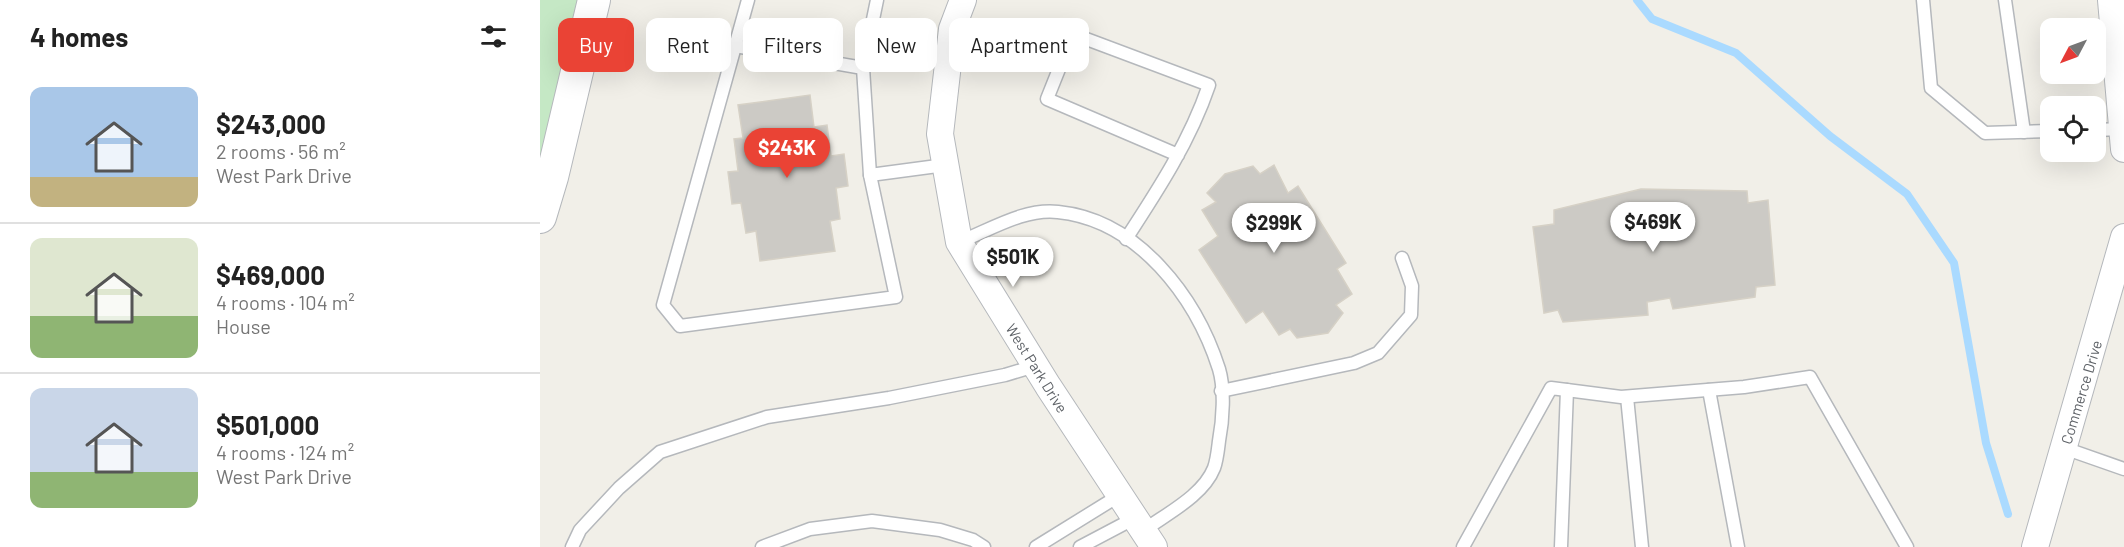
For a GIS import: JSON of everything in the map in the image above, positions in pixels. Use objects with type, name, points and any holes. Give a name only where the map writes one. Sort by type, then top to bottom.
[{"type":"street","points":[[540,217],[555,166],[594,0]]},
{"type":"street","name":"West Park Drive","points":[[963,0],[952,29],[940,134],[959,243],[1035,366],[1144,532]]},
{"type":"street","points":[[2111,0],[2121,78],[2123,139]]},
{"type":"street","name":"Commerce Drive","points":[[2035,547],[2124,237]]},
{"type":"lane","points":[[748,0],[663,304],[680,326],[897,297],[870,175],[862,72]]},
{"type":"lane","points":[[873,18],[877,0]]},
{"type":"lane","points":[[1923,0],[1931,88],[1985,134],[2040,131]]},
{"type":"lane","points":[[2005,0],[2024,132]]},
{"type":"lane","points":[[1126,239],[1178,155],[1209,85],[1073,34],[1047,99],[1178,155]]},
{"type":"lane","points":[[735,46],[855,67]]},
{"type":"lane","points":[[2106,133],[2123,139]]},
{"type":"lane","points":[[870,175],[945,165]]},
{"type":"lane","points":[[959,243],[1031,213],[1059,212],[1107,226],[1156,260],[1195,312],[1220,371],[1222,425],[1214,468],[1198,490],[1144,532],[1080,547]]},
{"type":"lane","points":[[1221,390],[1354,363],[1378,353],[1411,315],[1412,286],[1402,258]]},
{"type":"lane","points":[[572,547],[580,530],[611,496],[660,452],[767,417],[889,398],[1005,375],[1035,366]]},
{"type":"lane","points":[[1463,547],[1551,387],[1627,396],[1709,390],[1810,377],[1907,547]]},
{"type":"lane","points":[[1561,547],[1567,390]]},
{"type":"lane","points":[[1709,390],[1738,547]]},
{"type":"lane","points":[[1627,396],[1642,547]]},
{"type":"lane","points":[[2064,448],[2124,469]]},
{"type":"lane","points":[[1036,547],[1120,495]]},
{"type":"lane","points":[[762,547],[810,530],[872,521],[940,530],[973,540],[984,547]]},
{"type":"green space","points":[[540,0],[594,0],[590,18],[558,18],[558,72],[577,72],[540,223]]},
{"type":"building","points":[[810,95],[814,127],[827,125],[831,156],[844,154],[848,186],[836,188],[840,219],[830,221],[835,251],[760,261],[756,231],[746,233],[741,203],[732,204],[728,172],[738,171],[734,139],[743,138],[738,105]]},
{"type":"building","points":[[1274,165],[1288,193],[1298,186],[1346,263],[1337,269],[1352,294],[1336,305],[1343,313],[1328,333],[1297,338],[1290,329],[1279,335],[1263,311],[1246,323],[1199,250],[1218,236],[1202,210],[1216,202],[1207,193],[1225,174],[1253,166],[1260,174]]},
{"type":"building","points":[[1641,189],[1747,191],[1748,203],[1768,200],[1775,285],[1756,287],[1755,297],[1673,309],[1670,298],[1647,302],[1648,315],[1563,322],[1558,310],[1544,313],[1533,227],[1554,224],[1554,210]]},
{"type":"waterway","points":[[1637,0],[1652,19],[1736,53],[1830,136],[1907,194],[1954,263],[1986,443],[2008,514]]}]
